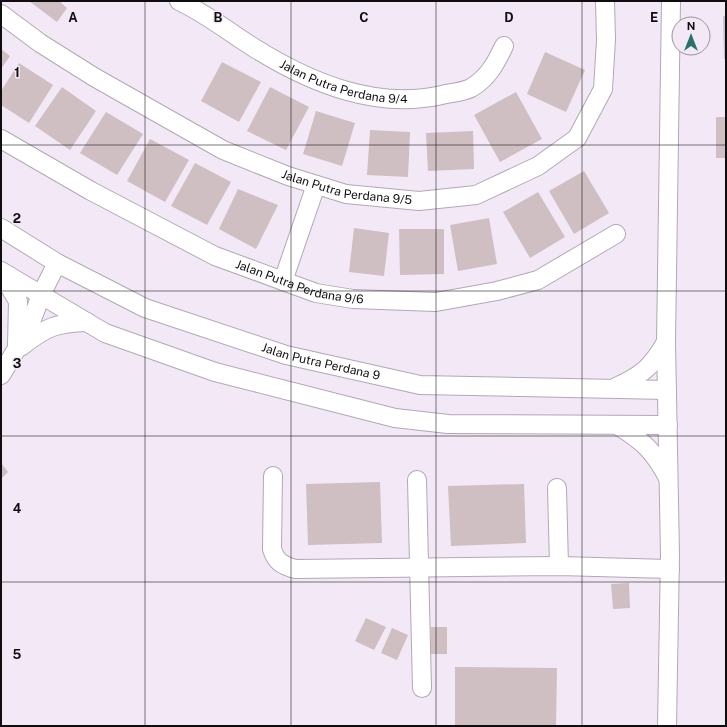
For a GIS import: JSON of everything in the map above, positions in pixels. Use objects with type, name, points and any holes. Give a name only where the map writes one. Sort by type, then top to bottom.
[{"type":"street","name":"Jalan Putra Perdana 9/4","points":[[179,1],[205,7],[255,48],[293,70],[325,85],[371,97],[424,99],[470,88],[494,68],[504,46]]},
{"type":"street","name":"Jalan Putra Perdana 9/5","points":[[1,14],[40,43],[94,77],[223,150],[316,185],[346,194],[419,201],[476,195],[538,166],[577,138],[602,89],[606,40],[605,1]]},
{"type":"street","points":[[667,726],[670,569],[666,342],[671,1]]},
{"type":"street","name":"Jalan Putra Perdana 9/6","points":[[1,139],[91,192],[215,256],[316,293],[353,299],[436,302],[497,291],[538,280],[616,234]]},
{"type":"street","points":[[284,281],[316,185]]},
{"type":"street","name":"Jalan Putra Perdana 9","points":[[1,228],[58,263],[145,308],[301,358],[420,385],[667,390]]},
{"type":"street","points":[[1,376],[28,330],[41,295],[58,263]]},
{"type":"street","points":[[1,272],[105,333],[215,372],[395,418],[448,424],[668,425]]},
{"type":"street","points":[[1,272],[18,301],[16,350]]},
{"type":"street","points":[[16,350],[39,332],[63,322],[87,322]]},
{"type":"street","points":[[610,389],[638,377],[657,359],[666,342]]},
{"type":"street","points":[[617,425],[642,440],[659,460],[669,479]]},
{"type":"street","points":[[273,476],[272,549],[275,558],[283,565],[295,569],[419,566],[559,566],[670,569]]},
{"type":"street","points":[[417,480],[422,688]]},
{"type":"street","points":[[558,488],[559,566]]},
{"type":"building","points":[[29,1],[59,1],[67,8],[57,22]]},
{"type":"building","points":[[723,16],[726,16],[726,59],[724,59]]},
{"type":"building","points":[[1,49],[10,56],[1,69]]},
{"type":"building","points":[[545,52],[585,70],[566,112],[527,94]]},
{"type":"building","points":[[222,62],[261,82],[239,122],[201,101]]},
{"type":"building","points":[[19,63],[53,85],[29,123],[1,105],[1,91]]},
{"type":"building","points":[[62,87],[96,111],[70,150],[35,126]]},
{"type":"building","points":[[270,87],[309,107],[286,150],[247,131]]},
{"type":"building","points":[[516,92],[542,139],[500,162],[474,115]]},
{"type":"building","points":[[316,111],[355,123],[342,166],[303,154]]},
{"type":"building","points":[[106,112],[143,134],[117,175],[80,153]]},
{"type":"building","points":[[716,117],[726,117],[726,158],[716,158]]},
{"type":"building","points":[[370,130],[410,132],[408,177],[367,175]]},
{"type":"building","points":[[473,131],[474,169],[428,171],[426,133]]},
{"type":"building","points":[[150,139],[189,160],[165,202],[127,181]]},
{"type":"building","points":[[195,163],[231,182],[207,225],[171,206]]},
{"type":"building","points":[[584,171],[609,213],[574,234],[549,191]]},
{"type":"building","points":[[238,189],[278,205],[256,249],[219,229]]},
{"type":"building","points":[[538,192],[565,237],[530,258],[503,212]]},
{"type":"building","points":[[489,218],[497,264],[458,271],[450,225]]},
{"type":"building","points":[[354,228],[389,233],[384,276],[349,272]]},
{"type":"building","points":[[399,229],[444,229],[444,274],[400,275]]},
{"type":"building","points":[[1,463],[8,472],[1,479]]},
{"type":"building","points":[[380,482],[382,543],[308,545],[306,484]]},
{"type":"building","points":[[524,484],[526,543],[451,546],[448,486]]},
{"type":"building","points":[[629,583],[630,608],[613,609],[611,584]]},
{"type":"building","points":[[366,618],[386,627],[374,650],[355,641]]},
{"type":"building","points":[[431,627],[447,627],[447,654],[431,654]]},
{"type":"building","points":[[392,628],[408,635],[397,660],[381,653]]},
{"type":"building","points":[[455,667],[557,668],[556,726],[455,726]]}]
